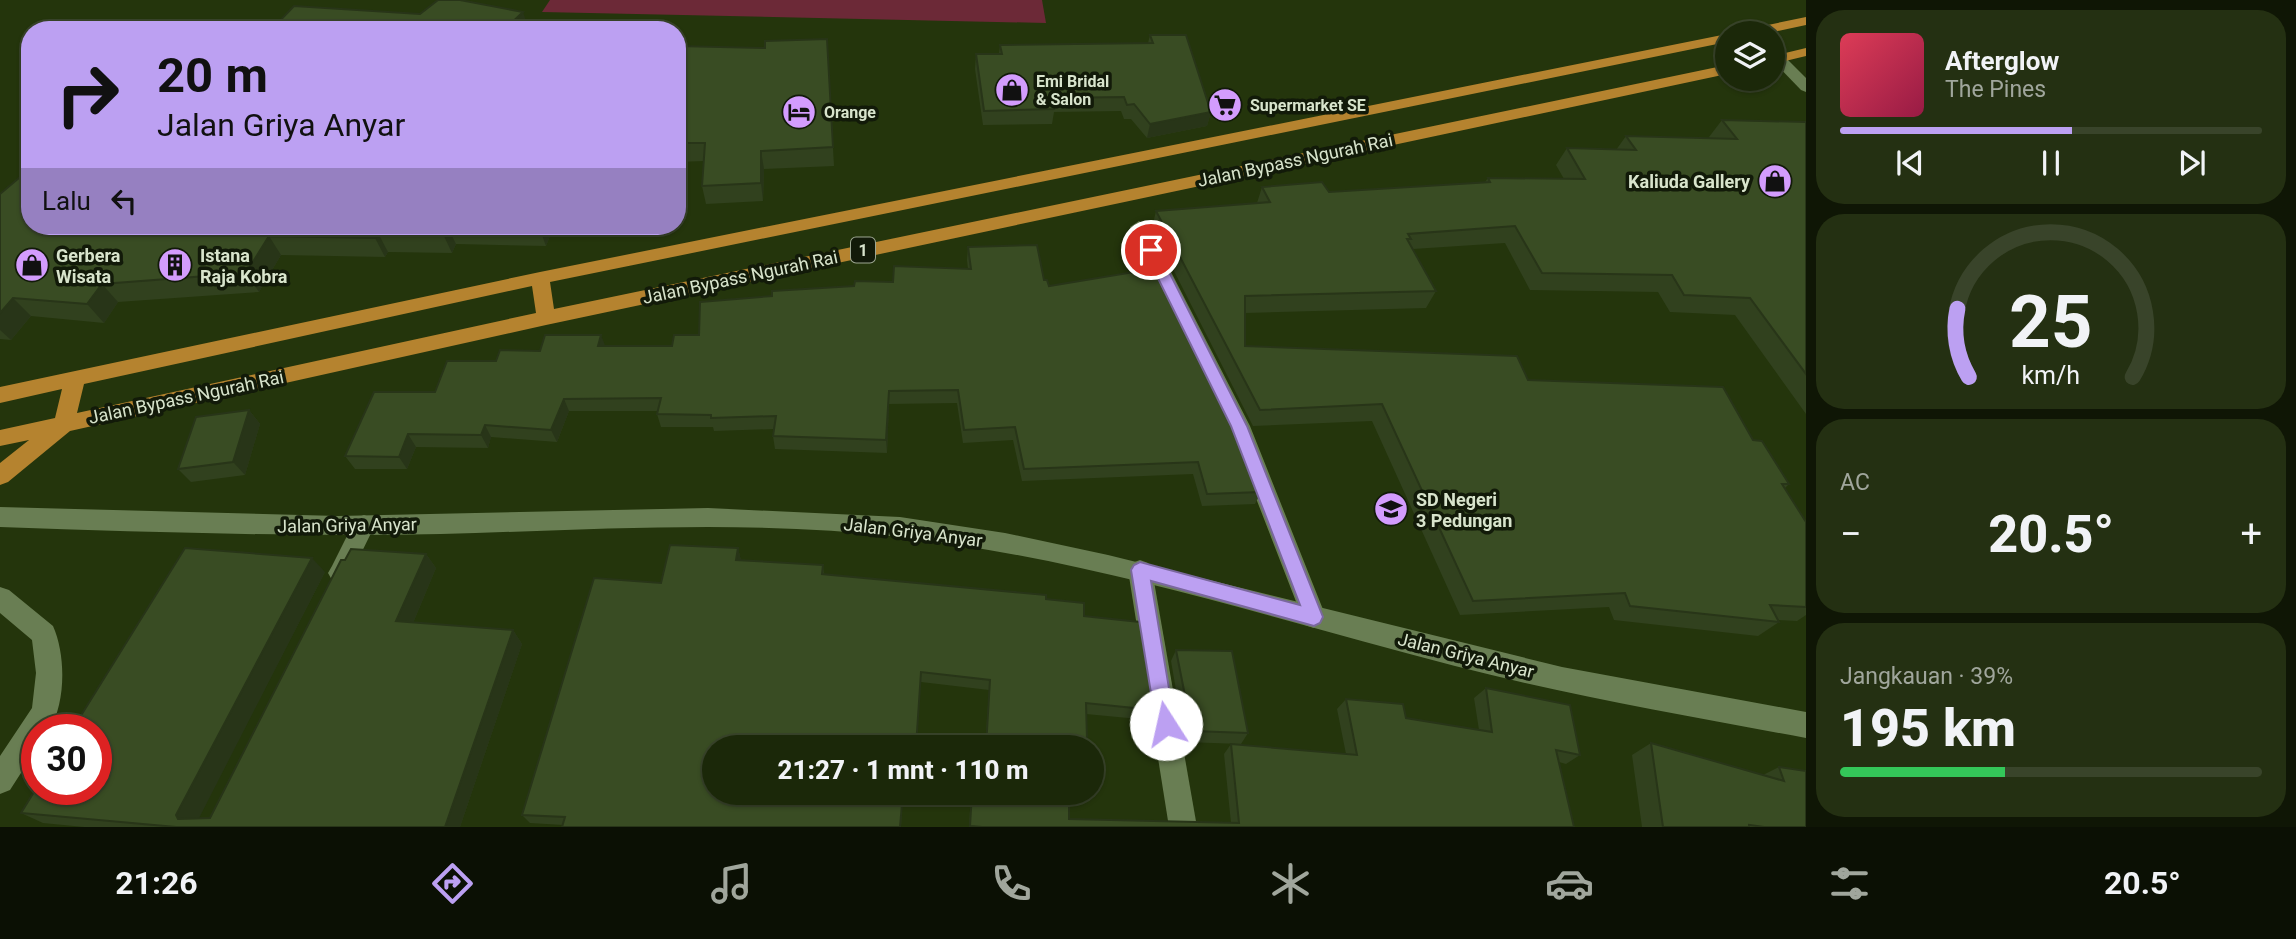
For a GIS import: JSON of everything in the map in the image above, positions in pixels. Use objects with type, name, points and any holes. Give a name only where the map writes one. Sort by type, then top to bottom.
[{"type":"highway","points":[[1785,25],[1806,21]]},
{"type":"highway","name":"Jalan Bypass Ngurah Rai","points":[[0,395],[540,278],[1715,40]]},
{"type":"highway","points":[[1785,57],[1806,52]]},
{"type":"highway","name":"Jalan Bypass Ngurah Rai","points":[[0,438],[546,318],[1715,72]]},
{"type":"highway","points":[[540,278],[546,318]]},
{"type":"highway","points":[[0,476],[64,424],[75,380]]},
{"type":"street","points":[[1785,67],[1806,87]]},
{"type":"street","points":[[1139,227],[1239,426],[1314,617]]},
{"type":"street","name":"Jalan Griya Anyar","points":[[0,517],[205,526],[582,519],[823,521],[900,527],[1008,543],[1140,570],[1314,617],[1594,686],[1806,725]]},
{"type":"street","points":[[327,598],[364,525]]},
{"type":"street","points":[[1140,570],[1182,827]]},
{"type":"street","points":[[0,598],[44,634],[49,673],[45,712],[0,780]]},
{"type":"shaded area","points":[[550,0],[1042,0],[1046,23],[542,12]]},
{"type":"building","points":[[438,0],[460,0],[523,12],[514,21],[280,21],[294,6],[420,14]]},
{"type":"building","points":[[1150,35],[1186,35],[1211,112],[1150,124],[1134,104],[1127,105],[1124,97],[1052,98],[1054,109],[984,111],[976,54],[1002,54],[1000,45],[1153,43]]},
{"type":"building","points":[[827,39],[833,147],[761,151],[761,183],[702,186],[705,143],[686,143],[686,46],[765,48],[765,41]]},
{"type":"building","points":[[1722,120],[1806,122],[1806,374],[1750,298],[1684,295],[1672,275],[1542,273],[1515,226],[1408,234],[1411,239],[1407,239],[1436,291],[1245,296],[1245,346],[1517,356],[1528,380],[1723,387],[1753,440],[1762,441],[1789,484],[1782,484],[1806,522],[1806,607],[1770,605],[1779,622],[1630,606],[1625,593],[1473,601],[1382,404],[1260,410],[1156,211],[1270,202],[1262,187],[1322,182],[1329,192],[1490,182],[1488,178],[1585,179],[1567,148],[1636,150],[1626,136],[1737,139]]},
{"type":"building","points":[[21,176],[21,235],[377,235],[375,238],[269,236],[246,273],[102,284],[87,304],[13,298],[0,313],[0,194]]},
{"type":"building","points":[[1037,245],[1044,280],[1047,280],[1049,286],[1158,268],[1231,414],[1261,492],[1207,494],[1198,462],[1024,469],[1015,427],[964,430],[958,390],[889,391],[886,440],[773,436],[776,416],[711,418],[711,415],[657,414],[661,398],[564,399],[551,430],[485,425],[481,435],[408,434],[399,457],[345,456],[374,392],[435,392],[447,361],[496,361],[500,350],[540,351],[545,335],[601,335],[598,346],[672,346],[674,335],[699,335],[700,302],[772,296],[772,291],[854,286],[855,281],[893,282],[894,266],[971,269],[968,247]]},
{"type":"building","points":[[249,410],[233,462],[178,469],[196,417]]},
{"type":"building","points":[[670,545],[738,548],[736,560],[823,565],[822,574],[1046,595],[1046,599],[1084,603],[1084,616],[1140,622],[1154,710],[1086,703],[1087,735],[987,735],[990,680],[921,672],[917,735],[702,735],[702,805],[902,805],[900,827],[562,827],[565,817],[522,815],[594,578],[661,583]]},
{"type":"building","points":[[185,548],[312,558],[176,815],[178,819],[210,818],[341,560],[345,560],[351,549],[426,554],[396,621],[513,630],[445,827],[176,827],[21,813],[26,805],[112,805],[112,714],[82,714]]},
{"type":"building","points":[[1176,650],[1232,651],[1248,733],[1192,731]]},
{"type":"building","points":[[1486,688],[1570,705],[1580,755],[1556,750],[1574,827],[970,826],[971,805],[1069,805],[1069,819],[1239,823],[1231,744],[1357,755],[1346,699],[1403,704],[1406,718],[1492,732]]},
{"type":"building","points":[[1651,743],[1784,781],[1779,767],[1806,771],[1806,827],[1663,827]]},
{"type":"place","name":"Emi Bridal & Salon","points":[[1012,90]]},
{"type":"place","name":"Supermarket SE","points":[[1225,105]]},
{"type":"place","name":"Orange","points":[[799,112]]},
{"type":"place","name":"Kaliuda Gallery","points":[[1775,181]]},
{"type":"place","name":"Gerbera Wisata","points":[[32,265]]},
{"type":"place","name":"Istana Raja Kobra","points":[[175,265]]},
{"type":"place","name":"SD Negeri 3 Pedungan","points":[[1391,509]]},
{"type":"route","points":[[1151,250],[1239,426],[1314,617],[1140,570],[1166,724]]}]
